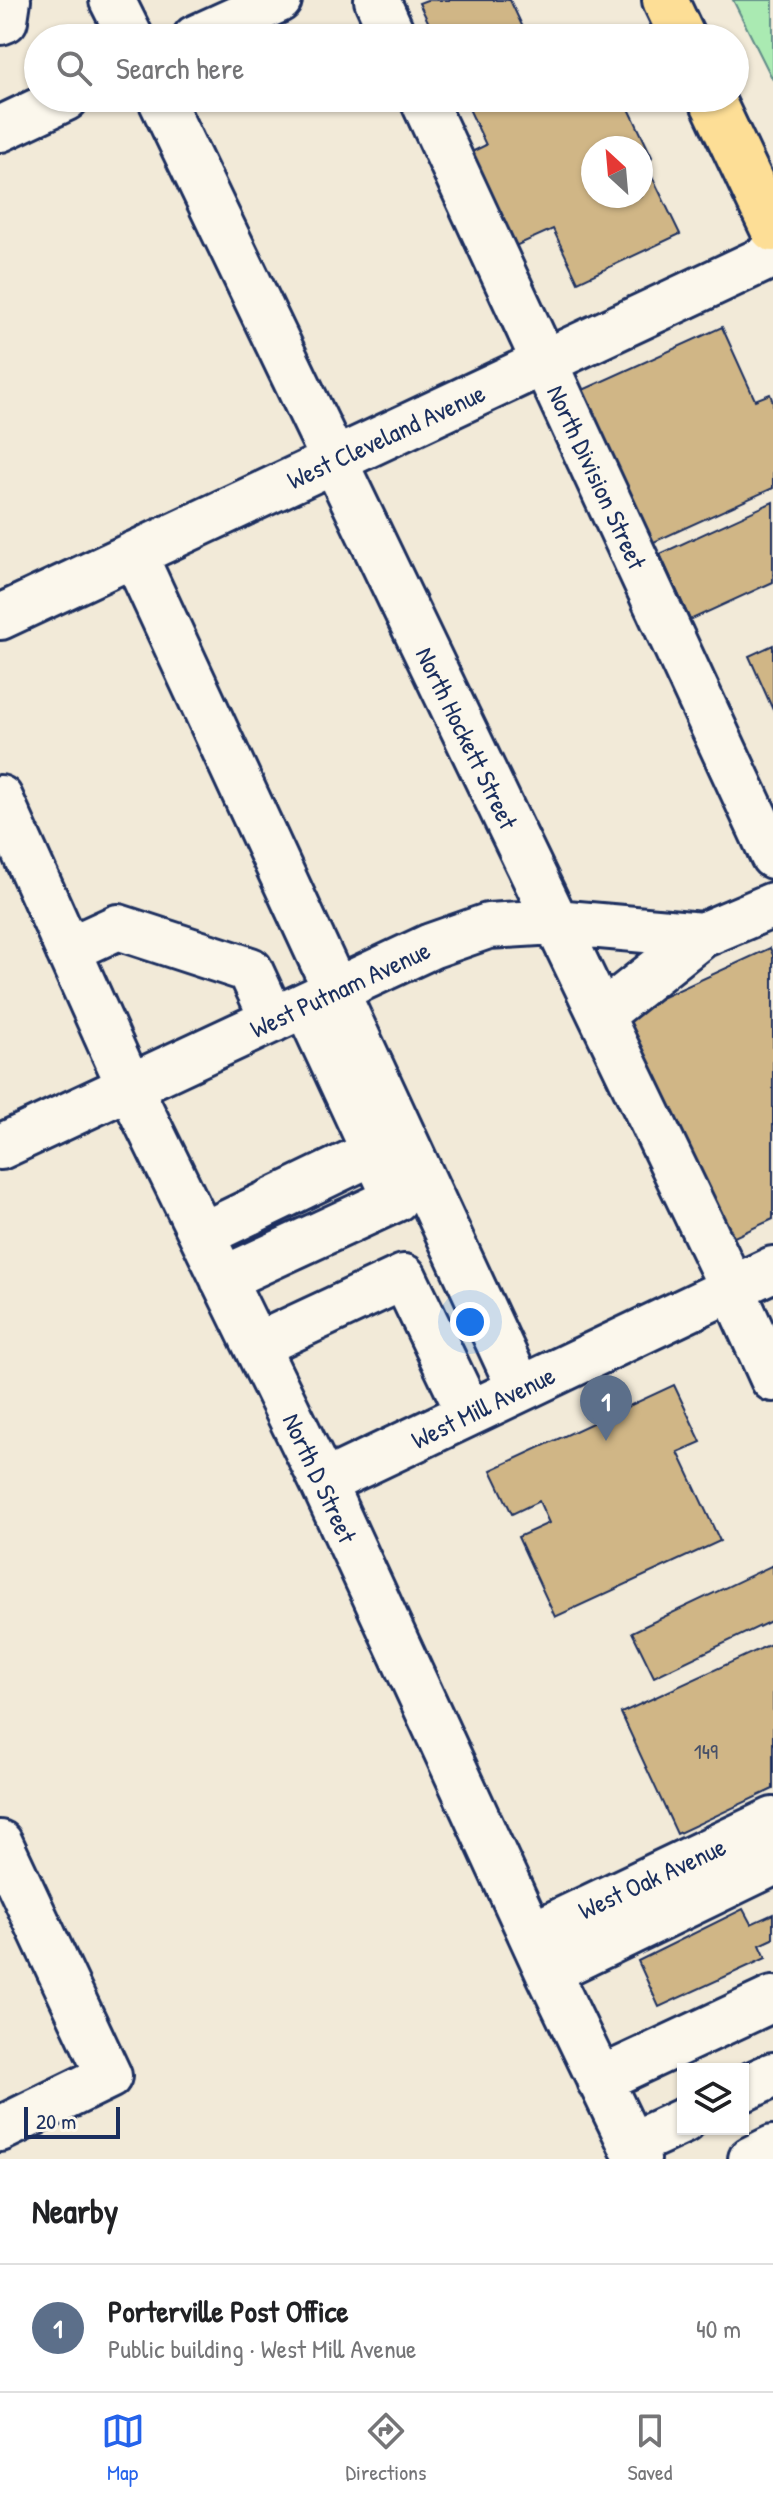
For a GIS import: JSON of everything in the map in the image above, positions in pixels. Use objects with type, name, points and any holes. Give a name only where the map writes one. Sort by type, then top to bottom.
[{"type":"main road","points":[[665,0],[676,24]]},
{"type":"main road","points":[[718,112],[773,229]]},
{"type":"street","points":[[0,22],[5,20],[8,0]]},
{"type":"street","points":[[112,0],[124,24]]},
{"type":"street","points":[[226,24],[279,0]]},
{"type":"street","points":[[377,0],[388,24]]},
{"type":"street","points":[[0,129],[36,112]]},
{"type":"street","name":"North Hockett Street","points":[[167,112],[773,1379]]},
{"type":"street","name":"North Division Street","points":[[428,112],[773,856]]},
{"type":"street","name":"West Cleveland Avenue","points":[[0,617],[773,255]]},
{"type":"street","points":[[134,554],[305,1005],[396,1199],[223,1279]]},
{"type":"street","name":"North D Street","points":[[0,798],[130,1088],[323,1483],[539,1954],[634,2152]]},
{"type":"street","name":"West Putnam Avenue","points":[[601,1015],[702,935],[773,905]]},
{"type":"street","name":"West Putnam Avenue","points":[[0,1147],[431,946],[488,926],[555,922],[702,935]]},
{"type":"street","points":[[68,950],[118,927],[250,970],[305,1005],[520,1389]]},
{"type":"street","points":[[202,1235],[374,1152]]},
{"type":"street","name":"West Mill Avenue","points":[[323,1483],[773,1269]]},
{"type":"street","points":[[256,1346],[404,1277],[469,1413]]},
{"type":"street","name":"West Oak Avenue","points":[[539,1954],[773,1820]]},
{"type":"street","points":[[0,1843],[109,2076],[0,2129]]},
{"type":"street","name":"West Oak Avenue","points":[[539,1954],[773,1863]]},
{"type":"street","points":[[599,2080],[773,1999]]},
{"type":"street","points":[[749,2086],[773,2075]]},
{"type":"street","points":[[634,2152],[677,2125]]},
{"type":"street","points":[[751,2159],[773,2148]]},
{"type":"green space","points":[[733,0],[773,0],[773,80],[749,32],[749,24],[745,24]]},
{"type":"building","points":[[427,0],[510,0],[521,24],[429,24],[419,3]]},
{"type":"building","points":[[471,112],[631,112],[642,136],[581,136],[581,208],[653,208],[653,178],[680,234],[578,282],[553,229],[502,252],[457,159],[486,145]]},
{"type":"building","points":[[722,327],[755,400],[770,394],[773,402],[773,488],[643,547],[574,394]]},
{"type":"building","points":[[773,502],[773,582],[690,620],[660,554]]},
{"type":"building","points":[[773,645],[773,710],[749,656]]},
{"type":"building","points":[[770,948],[773,955],[773,1219],[728,1240],[624,1015]]},
{"type":"building","points":[[674,1385],[701,1442],[678,1452],[720,1541],[555,1617],[518,1537],[549,1523],[539,1501],[512,1514],[491,1470]]},
{"type":"building","points":[[773,1565],[773,1620],[654,1677],[632,1632]]},
{"type":"building","points":[[773,1643],[773,1789],[677,1834],[621,1713]]},
{"type":"building","points":[[743,1909],[751,1924],[773,1914],[773,1939],[760,1945],[766,1958],[659,2007],[638,1961]]},
{"type":"place","name":"Porterville Post Office","points":[[606,1441]]}]
